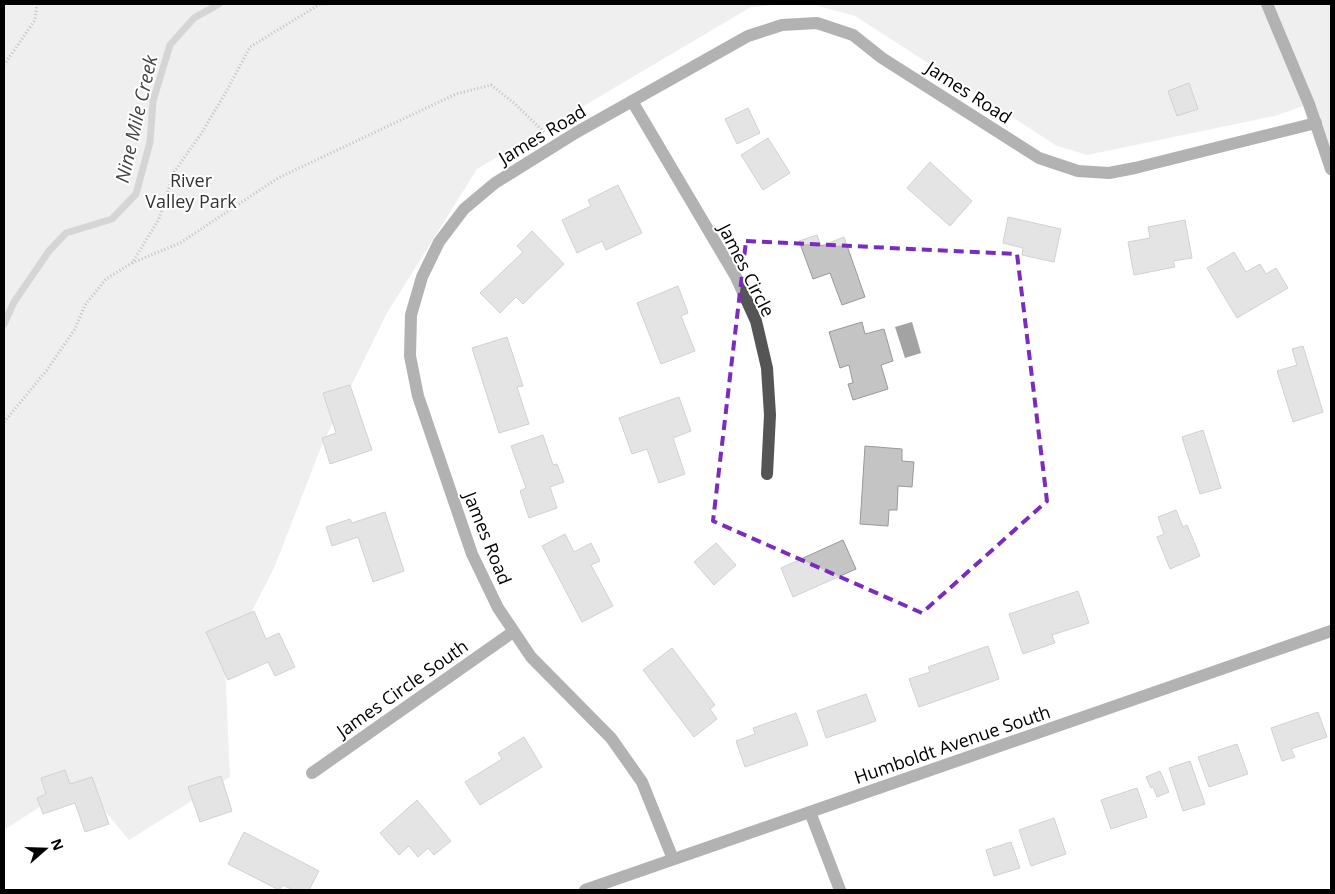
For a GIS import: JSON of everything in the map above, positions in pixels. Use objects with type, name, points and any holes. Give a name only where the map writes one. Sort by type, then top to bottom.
[{"type":"street","points":[[1267,4],[1316,123],[1331,169]]},
{"type":"street","name":"James Road","points":[[673,859],[642,782],[611,738],[531,657],[498,608],[472,554],[418,396],[410,356],[411,315],[422,277],[439,242],[464,209],[495,183],[632,101],[748,36],[782,25],[817,23],[852,36],[882,58],[1039,158],[1078,171],[1109,173],[1135,168],[1316,123]]},
{"type":"street","name":"James Circle","points":[[632,101],[736,277],[756,321],[767,368],[770,416],[767,474]]},
{"type":"street","name":"Humboldt Avenue South","points":[[585,890],[1331,631]]},
{"type":"street","name":"James Circle South","points":[[312,773],[513,632]]},
{"type":"street","points":[[810,812],[840,890]]},
{"type":"path","points":[[4,65],[36,20],[38,4]]},
{"type":"path","points":[[132,263],[159,220],[174,172],[206,126],[250,47],[320,4]]},
{"type":"path","points":[[4,422],[47,370],[74,329],[85,305],[106,279],[132,263],[180,243],[278,178],[456,94],[491,85],[557,145]]},
{"type":"highlighted area","points":[[746,241],[1017,254],[1047,501],[922,613],[713,521]]},
{"type":"green space","name":"River Valley Park","points":[[4,4],[788,4],[751,7],[477,169],[387,313],[322,445],[274,568],[225,663],[230,777],[129,840],[80,781],[4,830]]},
{"type":"green space","points":[[811,4],[1331,4],[1331,158],[1309,104],[1275,116],[1087,155],[1057,146],[855,16]]},
{"type":"shaded area","points":[[912,322],[921,353],[905,358],[895,327]]},
{"type":"building","points":[[1189,83],[1198,109],[1177,116],[1168,91]]},
{"type":"building","points":[[748,108],[760,133],[737,144],[725,119]]},
{"type":"building","points":[[768,138],[790,173],[763,190],[741,155]]},
{"type":"building","points":[[930,162],[972,201],[950,226],[907,188]]},
{"type":"building","points":[[618,185],[642,233],[606,250],[602,241],[577,253],[562,220],[591,206],[588,200]]},
{"type":"building","points":[[1008,217],[1061,229],[1054,262],[1022,255],[1023,248],[1003,243]]},
{"type":"building","points":[[1185,220],[1192,258],[1173,261],[1175,267],[1134,275],[1128,242],[1150,238],[1148,227]]},
{"type":"building","points":[[532,231],[564,264],[523,304],[516,297],[500,313],[480,293],[523,252],[517,246]]},
{"type":"building","points":[[817,235],[821,246],[844,237],[865,297],[842,305],[830,273],[813,279],[799,241]]},
{"type":"building","points":[[1234,252],[1246,272],[1260,264],[1266,274],[1276,268],[1288,288],[1237,318],[1207,268]]},
{"type":"building","points":[[678,286],[688,313],[681,316],[695,351],[661,364],[637,303]]},
{"type":"building","points":[[862,322],[865,334],[884,329],[893,361],[881,365],[888,389],[853,400],[848,384],[853,383],[849,365],[840,368],[829,332]]},
{"type":"building","points":[[507,337],[523,386],[517,387],[529,424],[499,433],[472,348]]},
{"type":"building","points":[[1303,346],[1323,412],[1293,422],[1277,371],[1297,365],[1292,349]]},
{"type":"building","points":[[350,385],[372,450],[330,464],[322,438],[336,433],[323,393]]},
{"type":"building","points":[[679,397],[691,431],[673,438],[685,474],[659,483],[647,449],[632,454],[619,418]]},
{"type":"building","points":[[1203,430],[1221,488],[1200,494],[1182,437]]},
{"type":"building","points":[[543,435],[553,465],[557,464],[564,482],[550,487],[557,508],[529,518],[520,491],[526,488],[511,446]]},
{"type":"building","points":[[865,446],[902,449],[902,461],[914,462],[912,487],[898,486],[897,510],[889,510],[888,526],[860,524]]},
{"type":"building","points":[[1176,510],[1183,527],[1187,525],[1200,556],[1170,569],[1157,537],[1164,534],[1158,517]]},
{"type":"building","points":[[385,512],[404,571],[373,582],[358,537],[332,546],[326,527],[350,519],[352,523]]},
{"type":"building","points":[[565,534],[574,552],[591,543],[600,561],[591,565],[613,606],[582,622],[542,546]]},
{"type":"building","points":[[843,540],[856,569],[793,597],[781,568]]},
{"type":"building","points":[[716,543],[736,565],[714,585],[694,562]]},
{"type":"building","points":[[1078,591],[1089,623],[1052,635],[1055,643],[1023,654],[1009,614]]},
{"type":"building","points":[[254,611],[266,639],[279,633],[295,667],[275,676],[268,662],[228,680],[206,632]]},
{"type":"building","points":[[988,646],[999,679],[919,707],[909,679],[930,672],[928,667]]},
{"type":"building","points":[[672,648],[715,705],[710,709],[717,719],[694,737],[643,670]]},
{"type":"building","points":[[866,694],[876,721],[826,738],[817,711]]},
{"type":"building","points":[[1318,712],[1327,737],[1291,749],[1295,757],[1282,761],[1271,728]]},
{"type":"building","points":[[796,713],[808,745],[745,767],[736,741],[755,734],[753,728]]},
{"type":"building","points":[[524,737],[542,767],[480,805],[465,782],[502,759],[498,753]]},
{"type":"building","points":[[1237,744],[1248,774],[1209,787],[1198,757]]},
{"type":"building","points":[[1190,761],[1205,804],[1183,811],[1169,768]]},
{"type":"building","points":[[65,770],[70,784],[92,777],[109,824],[85,832],[75,803],[43,814],[37,798],[46,794],[41,778]]},
{"type":"building","points":[[1160,771],[1169,792],[1157,797],[1146,777]]},
{"type":"building","points":[[221,776],[232,811],[200,822],[188,787]]},
{"type":"building","points":[[1137,788],[1147,817],[1111,829],[1101,800]]},
{"type":"building","points":[[417,800],[451,841],[434,855],[428,848],[418,857],[409,846],[399,855],[380,833]]},
{"type":"building","points":[[1054,818],[1066,854],[1031,866],[1019,830]]},
{"type":"building","points":[[244,832],[319,871],[309,890],[293,890],[283,885],[279,890],[228,864]]},
{"type":"building","points":[[1011,842],[1020,868],[994,876],[986,850]]},
{"type":"waterway","name":"Nine Mile Creek","points":[[4,324],[14,302],[49,251],[66,233],[112,219],[136,194],[150,142],[153,101],[170,45],[194,18],[219,4]]}]
